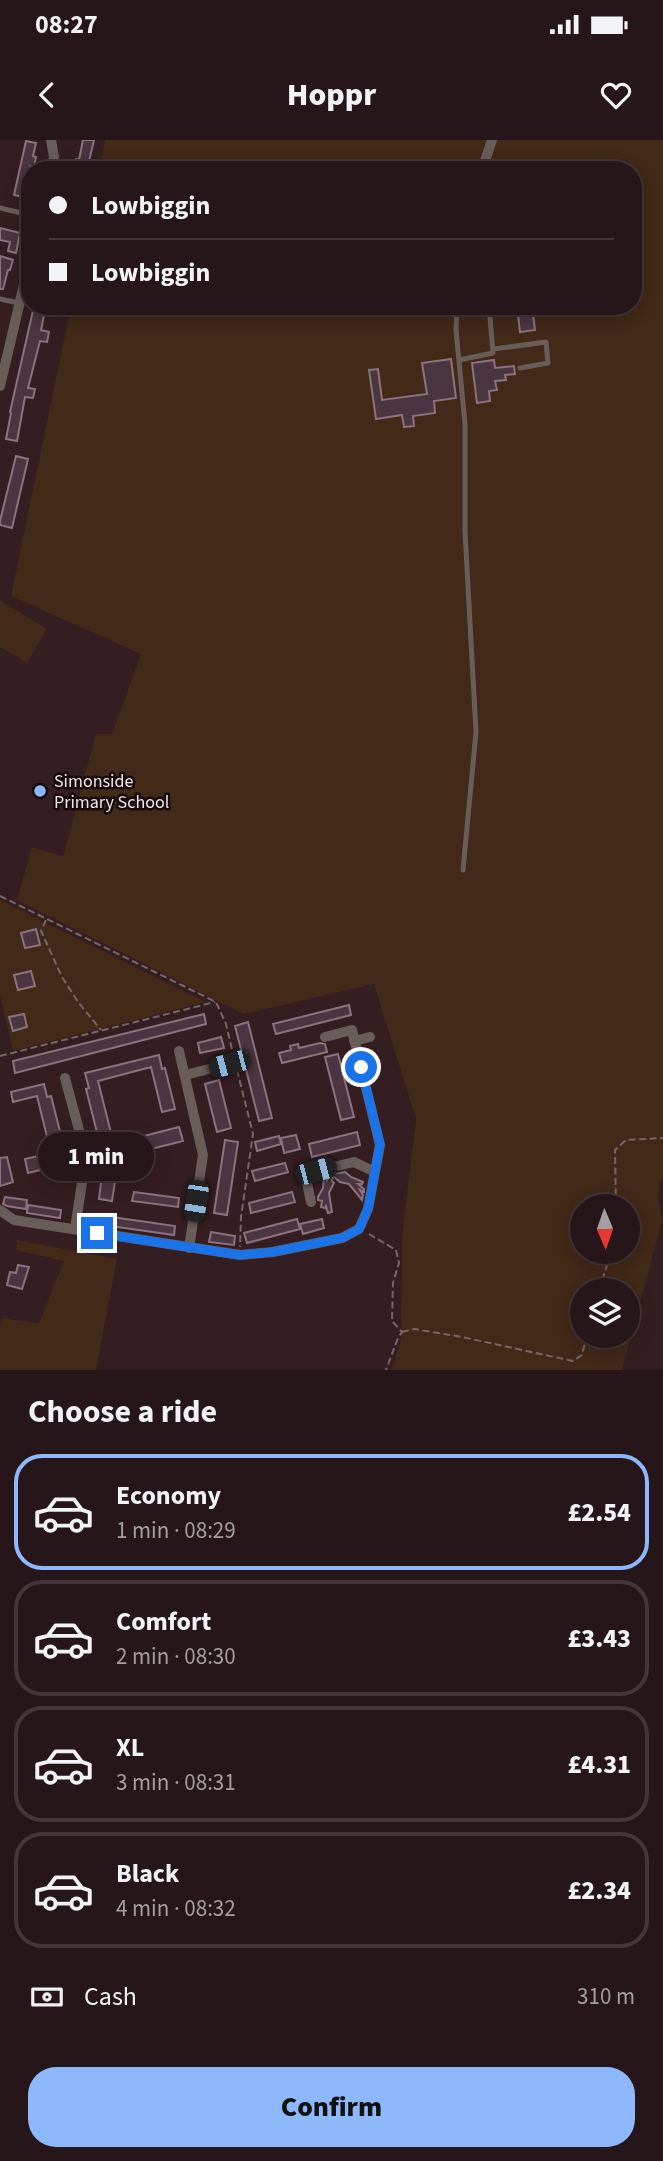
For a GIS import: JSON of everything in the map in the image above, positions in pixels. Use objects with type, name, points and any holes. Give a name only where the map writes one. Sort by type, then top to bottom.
[{"type":"street","points":[[51,140],[53,161]]},
{"type":"street","points":[[485,161],[492,140]]},
{"type":"street","points":[[0,386],[21,295]]},
{"type":"street","points":[[0,1210],[14,1220],[240,1255],[272,1252],[342,1238],[359,1229],[368,1209],[380,1144],[352,1030],[325,1037]]},
{"type":"street","points":[[354,1041],[370,1037]]},
{"type":"street","points":[[179,1051],[202,1154],[189,1248]]},
{"type":"street","points":[[185,1075],[229,1064]]},
{"type":"street","points":[[65,1078],[86,1156],[75,1229]]},
{"type":"street","points":[[311,1202],[307,1183],[309,1175],[316,1171],[354,1162],[375,1172]]},
{"type":"lane","points":[[0,208],[21,213]]},
{"type":"lane","points":[[0,299],[19,303]]},
{"type":"lane","points":[[457,315],[465,425],[465,532],[476,732],[463,870]]},
{"type":"lane","points":[[459,360],[493,353],[490,317]]},
{"type":"lane","points":[[494,349],[547,342],[548,363],[520,368]]},
{"type":"path","points":[[47,919],[41,931],[62,977],[101,1030]]},
{"type":"path","points":[[0,1056],[216,1002]]},
{"type":"path","points":[[616,1194],[615,1150],[626,1140],[663,1138]]},
{"type":"path","points":[[359,1229],[396,1250],[399,1262],[393,1283],[392,1321],[402,1332]]},
{"type":"path","points":[[386,1370],[402,1332],[414,1329],[462,1336],[573,1361],[582,1355],[584,1348]]},
{"type":"shaded area","points":[[105,140],[663,140],[663,1179],[660,1179],[658,1198],[662,1220],[640,1302],[640,1278],[570,1278],[570,1348],[628,1348],[622,1370],[391,1370],[401,1341],[402,1237],[416,1119],[374,984],[244,1014],[17,900],[32,847],[63,856],[96,734],[112,734],[141,654],[11,596],[69,315],[642,315],[642,161],[101,161]]},
{"type":"shaded area","points":[[0,600],[47,629],[27,663],[0,647]]},
{"type":"shaded area","points":[[0,900],[206,1002],[13,1051],[0,996]]},
{"type":"shaded area","points":[[17,1240],[117,1259],[96,1370],[0,1370],[2,1318],[39,1323],[64,1261],[16,1250]]},
{"type":"building","points":[[83,140],[94,140],[89,161],[75,161],[79,160]]},
{"type":"building","points":[[26,141],[36,143],[33,156],[36,157],[35,161],[22,161]]},
{"type":"building","points":[[21,164],[21,196],[14,195]]},
{"type":"building","points":[[0,228],[20,233],[16,253],[8,251],[10,242],[0,240]]},
{"type":"building","points":[[0,256],[13,260],[3,289],[0,289]]},
{"type":"building","points":[[32,315],[44,315],[41,330],[49,332],[47,342],[40,341],[28,388],[35,389],[33,398],[25,397],[17,441],[6,439]]},
{"type":"building","points":[[518,315],[533,315],[535,330],[520,332]]},
{"type":"building","points":[[451,359],[456,398],[434,401],[435,413],[413,416],[414,426],[404,427],[402,415],[376,419],[369,370],[378,369],[382,400],[427,394],[422,363]]},
{"type":"building","points":[[494,360],[495,368],[514,366],[515,374],[505,375],[506,380],[495,381],[497,390],[489,391],[490,401],[477,403],[472,363]]},
{"type":"building","points":[[16,456],[28,459],[12,528],[0,525],[0,521]]},
{"type":"building","points":[[36,929],[40,945],[25,948],[21,933]]},
{"type":"building","points":[[31,971],[35,986],[18,990],[14,975]]},
{"type":"building","points":[[349,1005],[351,1015],[276,1034],[273,1024]]},
{"type":"building","points":[[24,1014],[27,1027],[13,1031],[9,1017]]},
{"type":"building","points":[[204,1014],[206,1024],[15,1073],[13,1061]]},
{"type":"building","points":[[248,1022],[272,1118],[259,1121],[235,1026]]},
{"type":"building","points":[[221,1037],[224,1048],[200,1053],[198,1043]]},
{"type":"building","points":[[298,1044],[299,1048],[325,1044],[327,1052],[282,1063],[279,1053],[291,1050],[290,1046]]},
{"type":"building","points":[[338,1054],[354,1117],[341,1120],[325,1057]]},
{"type":"building","points":[[159,1055],[175,1109],[162,1112],[151,1067],[98,1081],[117,1157],[104,1160],[86,1089],[89,1088],[85,1073]]},
{"type":"building","points":[[219,1080],[231,1128],[217,1132],[205,1084]]},
{"type":"building","points":[[44,1084],[47,1097],[51,1096],[68,1163],[28,1173],[25,1159],[51,1153],[37,1096],[13,1102],[11,1092]]},
{"type":"building","points":[[179,1127],[183,1141],[135,1153],[132,1139]]},
{"type":"building","points":[[357,1132],[360,1145],[312,1157],[309,1144]]},
{"type":"building","points":[[296,1135],[300,1149],[284,1153],[281,1138]]},
{"type":"building","points":[[279,1136],[281,1144],[257,1151],[255,1142]]},
{"type":"building","points":[[225,1140],[238,1142],[227,1215],[214,1213]]},
{"type":"building","points":[[7,1157],[13,1182],[0,1186],[0,1158]]},
{"type":"building","points":[[285,1163],[288,1172],[255,1181],[252,1171]]},
{"type":"building","points":[[103,1166],[117,1168],[112,1201],[99,1199]]},
{"type":"building","points":[[345,1172],[363,1182],[358,1184],[364,1189],[364,1192],[360,1190],[362,1200],[349,1184],[340,1182],[333,1176],[334,1183],[329,1193],[332,1212],[328,1213],[326,1206],[321,1207],[322,1201],[318,1200],[324,1177],[327,1177],[327,1180],[330,1175]]},
{"type":"building","points":[[134,1192],[179,1198],[178,1207],[132,1201]]},
{"type":"building","points":[[292,1192],[295,1202],[251,1213],[249,1203]]},
{"type":"building","points":[[5,1197],[27,1200],[26,1209],[3,1204]]},
{"type":"building","points":[[28,1205],[61,1210],[60,1218],[27,1213]]},
{"type":"building","points":[[98,1215],[175,1226],[174,1235],[96,1224]]},
{"type":"building","points":[[297,1219],[300,1229],[247,1243],[244,1233]]},
{"type":"building","points":[[322,1219],[324,1228],[303,1234],[300,1224]]},
{"type":"building","points":[[211,1232],[235,1236],[234,1245],[209,1242]]},
{"type":"building","points":[[18,1265],[29,1267],[22,1289],[7,1285],[10,1272],[16,1273]]},
{"type":"place","name":"Simonside Primary School","points":[[40,791]]},
{"type":"route","points":[[97,1233],[240,1255],[272,1252],[342,1238],[359,1229],[368,1209],[380,1144],[361,1067]]}]
